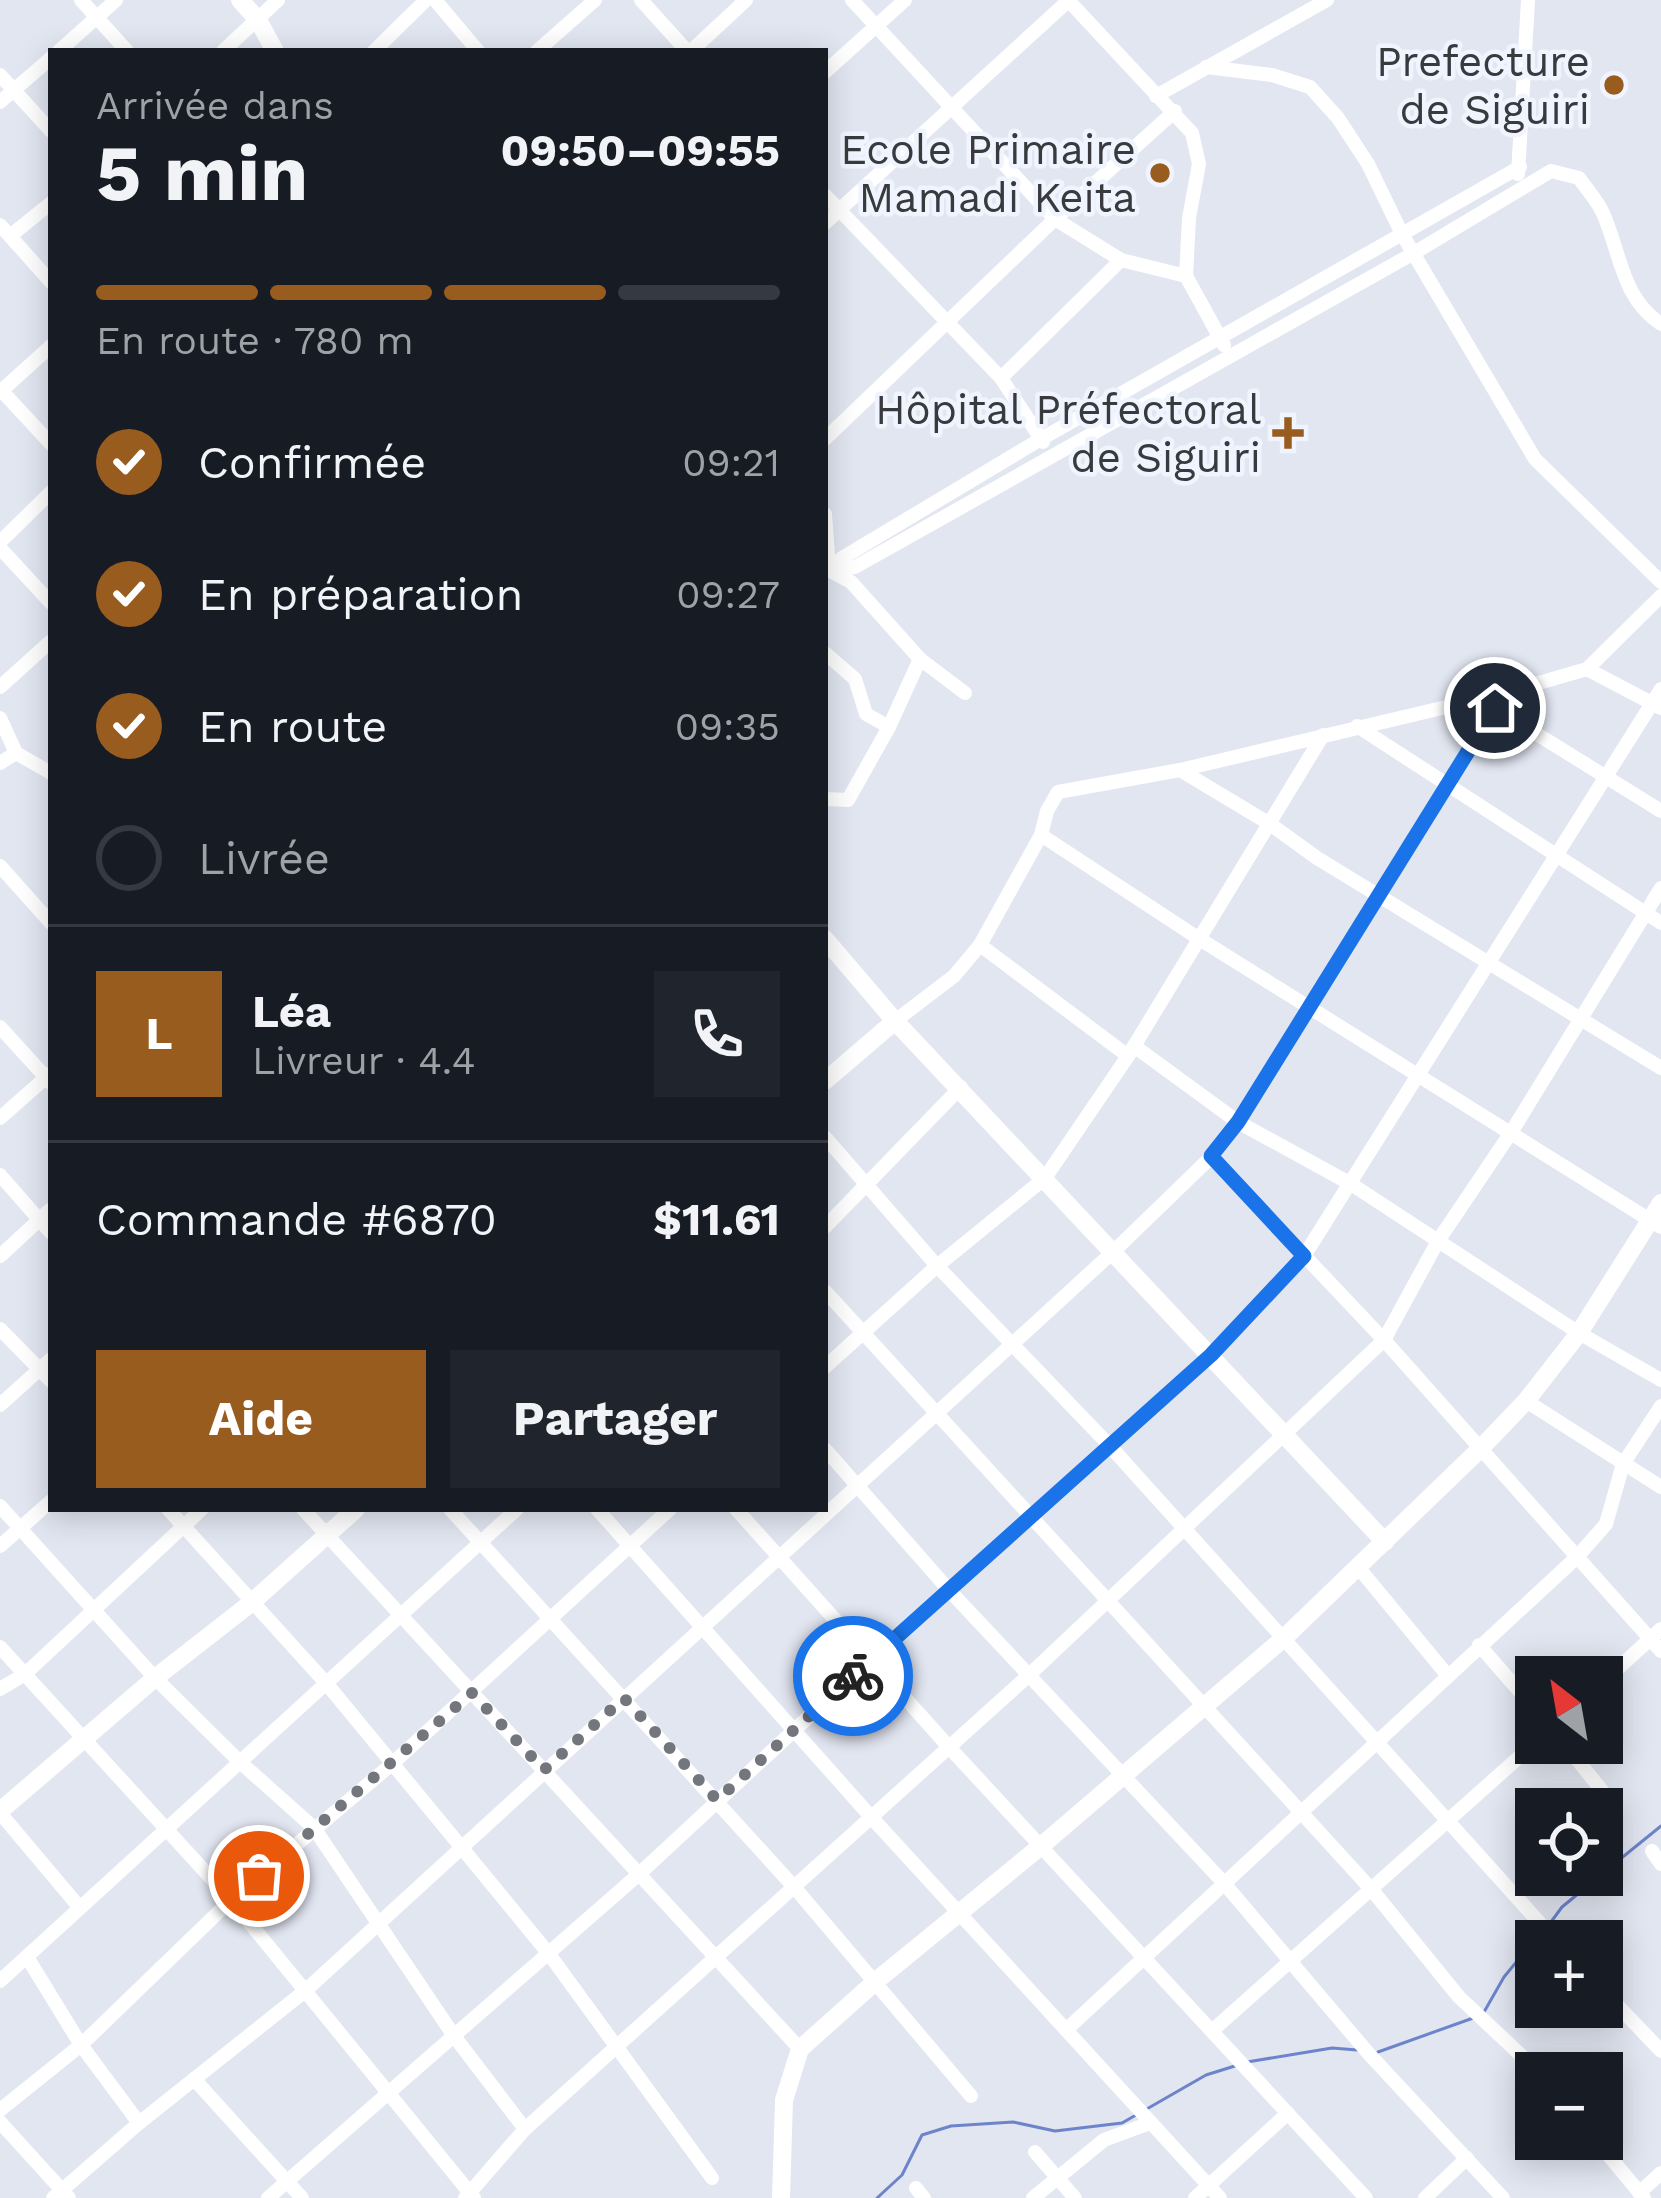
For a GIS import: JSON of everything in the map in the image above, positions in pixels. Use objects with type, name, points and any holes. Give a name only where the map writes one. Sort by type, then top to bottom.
[{"type":"street","points":[[81,0],[124,48]]},
{"type":"street","points":[[62,48],[116,0]]},
{"type":"street","points":[[240,0],[273,48]]},
{"type":"street","points":[[226,48],[278,0]]},
{"type":"street","points":[[377,48],[426,0]]},
{"type":"street","points":[[436,0],[476,48]]},
{"type":"street","points":[[540,48],[595,0]]},
{"type":"street","points":[[641,0],[686,48]]},
{"type":"street","points":[[692,48],[746,0]]},
{"type":"street","points":[[852,0],[1055,219],[1121,260],[1186,276]]},
{"type":"street","points":[[828,69],[905,0]]},
{"type":"street","points":[[828,220],[1069,0],[1192,133],[1199,164],[1186,276],[1231,356]]},
{"type":"street","points":[[1156,95],[1327,0]]},
{"type":"street","points":[[1514,190],[1520,167],[1528,0]]},
{"type":"street","points":[[0,102],[48,61]]},
{"type":"street","points":[[1207,68],[1272,76],[1310,87],[1368,164],[1402,235],[1534,459],[1661,582]]},
{"type":"street","points":[[0,75],[48,127]]},
{"type":"street","points":[[828,436],[1175,111]]},
{"type":"street","points":[[828,570],[1041,439],[1520,167]]},
{"type":"street","points":[[828,571],[855,567],[1414,254],[1552,171],[1579,178],[1604,212],[1628,288],[1646,314],[1661,324]]},
{"type":"street","points":[[828,198],[1001,378],[1052,457]]},
{"type":"street","points":[[48,204],[5,231],[48,279]]},
{"type":"street","points":[[1001,378],[1121,260]]},
{"type":"street","points":[[48,349],[0,391],[48,442]]},
{"type":"street","points":[[48,495],[0,544],[48,600]]},
{"type":"street","points":[[828,571],[851,582],[920,659],[964,693]]},
{"type":"street","points":[[828,1078],[954,976],[980,945],[1041,835],[1058,792],[1180,770],[1358,726],[1498,701],[1587,669],[1661,596]]},
{"type":"street","points":[[0,687],[48,644]]},
{"type":"street","points":[[828,799],[848,800],[889,728],[920,659]]},
{"type":"street","points":[[828,660],[855,680],[866,713],[889,728]]},
{"type":"street","points":[[1587,669],[1656,706]]},
{"type":"street","points":[[268,2198],[638,1876],[1030,1514],[1211,1355],[1304,1256],[1606,775],[1656,706],[1661,689]]},
{"type":"street","points":[[1498,701],[1661,812]]},
{"type":"street","points":[[828,1510],[1114,1251],[1211,1156],[1238,1122],[1498,701]]},
{"type":"street","points":[[0,718],[16,753],[48,771]]},
{"type":"street","points":[[1358,726],[1661,923]]},
{"type":"street","points":[[828,1364],[1045,1178],[1131,1051],[1323,735]]},
{"type":"street","points":[[0,763],[16,753]]},
{"type":"street","points":[[1180,770],[1661,1068]]},
{"type":"street","points":[[781,2198],[784,2100],[800,2049],[1284,1638],[1479,1450],[1526,1401],[1579,1334],[1658,1217],[1308,1007],[1041,835]]},
{"type":"street","points":[[0,866],[48,913]]},
{"type":"street","points":[[0,1647],[231,1900],[470,2197],[525,2128],[1028,1676],[1384,1340],[1438,1241],[1512,1131],[1661,888]]},
{"type":"street","points":[[980,945],[1238,1122],[1351,1184],[1579,1334],[1661,1380]]},
{"type":"street","points":[[828,946],[1385,1541]]},
{"type":"street","points":[[0,1027],[48,1077]]},
{"type":"street","points":[[0,1118],[48,1079]]},
{"type":"street","points":[[828,1224],[961,1087]]},
{"type":"street","points":[[828,1140],[1538,1920]]},
{"type":"street","points":[[1211,1156],[1384,1340],[1576,1558],[1657,1640],[1623,1667]]},
{"type":"street","points":[[0,1175],[45,1215],[0,1256]]},
{"type":"street","points":[[828,1294],[1372,1890],[1460,1996],[1519,2052]]},
{"type":"street","points":[[0,1329],[47,1370],[0,1406]]},
{"type":"street","points":[[1526,1401],[1661,1487]]},
{"type":"street","points":[[1066,2030],[1576,1558],[1606,1524],[1623,1464],[1661,1406]]},
{"type":"street","points":[[828,1452],[948,1589],[1223,1882],[1366,2051],[1503,2198]]},
{"type":"street","points":[[0,1546],[48,1504]]},
{"type":"street","points":[[0,1506],[155,1678],[314,1828],[454,2036],[525,2128]]},
{"type":"street","points":[[171,1512],[326,1683],[549,1954],[712,2178]]},
{"type":"street","points":[[0,1689],[25,1674],[199,1512]]},
{"type":"street","points":[[306,1512],[800,2049]]},
{"type":"street","points":[[80,1908],[0,1812],[155,1678],[251,1604],[353,1512]]},
{"type":"street","points":[[453,1512],[717,1800],[971,2096]]},
{"type":"street","points":[[0,1981],[514,1512]]},
{"type":"street","points":[[600,1512],[1220,2198]]},
{"type":"street","points":[[0,2110],[81,2045],[231,1900],[472,1693],[667,1512]]},
{"type":"street","points":[[739,1512],[1366,2198]]},
{"type":"street","points":[[0,2122],[62,2195],[139,2123],[305,1991],[826,1512]]},
{"type":"street","points":[[1358,1567],[1448,1676]]},
{"type":"street","points":[[1479,1646],[1515,1686]]},
{"type":"street","points":[[1213,2030],[1515,1761]]},
{"type":"street","points":[[1581,1764],[1600,1788]]},
{"type":"street","points":[[27,1957],[81,2045],[139,2123]]},
{"type":"street","points":[[1623,2011],[1661,2051]]},
{"type":"street","points":[[194,2079],[302,2198]]},
{"type":"street","points":[[1195,2198],[1288,2113]]},
{"type":"street","points":[[1033,2198],[1104,2140],[1144,2116]]},
{"type":"street","points":[[1035,2152],[1075,2198]]},
{"type":"street","points":[[1425,2198],[1467,2158]]},
{"type":"street","points":[[1612,2160],[1642,2196],[1661,2174]]},
{"type":"waterway","points":[[1623,1857],[1661,1826]]},
{"type":"waterway","points":[[1552,1920],[1575,1896]]},
{"type":"waterway","points":[[1484,2012],[1515,1964]]},
{"type":"waterway","points":[[1378,2052],[1476,2017]]},
{"type":"waterway","points":[[1247,2062],[1332,2048],[1357,2050]]},
{"type":"waterway","points":[[1145,2110],[1206,2075],[1238,2065]]},
{"type":"waterway","points":[[877,2198],[902,2175],[922,2135],[951,2126],[1013,2122],[1055,2131],[1122,2123],[1136,2115]]},
{"type":"way so far","points":[[259,1876],[472,1693],[544,1770],[624,1698],[717,1800],[853,1676]]},
{"type":"place","name":"Prefecture de Siguiri","points":[[1614,85]]},
{"type":"place","name":"Ecole Primaire Mamadi Keita","points":[[1160,173]]},
{"type":"place","name":"Hôpital Préfectoral de Siguiri","points":[[1288,433]]},
{"type":"route","points":[[853,1676],[1211,1355],[1304,1256],[1211,1156],[1238,1122],[1495,708]]}]
